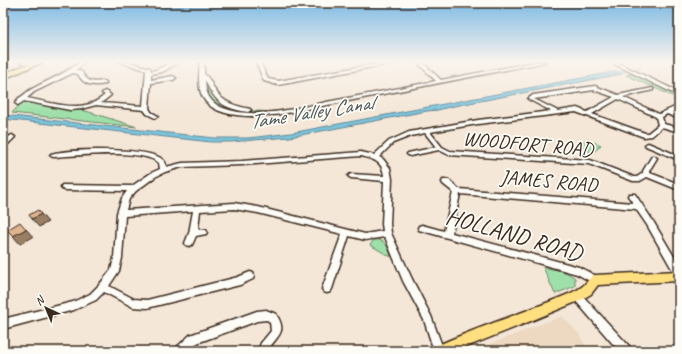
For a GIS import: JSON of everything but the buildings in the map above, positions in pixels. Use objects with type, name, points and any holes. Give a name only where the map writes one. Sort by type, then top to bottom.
[{"type":"main road","points":[[440,351],[576,296],[587,290],[595,280],[679,276]]},
{"type":"street","points":[[57,79],[32,91],[19,101],[83,109],[97,104],[108,95],[105,93]]},
{"type":"street","points":[[83,79],[87,83],[95,84],[105,82]]},
{"type":"street","points":[[148,79],[146,108],[149,113],[155,114]]},
{"type":"street","points":[[147,82],[170,79]]},
{"type":"street","points":[[202,79],[205,97],[211,103],[224,110],[250,115],[282,112],[458,79]]},
{"type":"street","points":[[206,79],[209,86],[217,98],[230,106],[247,110],[278,110],[282,112]]},
{"type":"street","points":[[265,79],[278,83],[303,79]]},
{"type":"street","points":[[436,79],[440,82]]},
{"type":"street","points":[[647,79],[679,94]]},
{"type":"street","points":[[589,113],[618,97],[652,89],[644,86]]},
{"type":"street","points":[[556,112],[532,99],[533,97],[592,87],[598,88],[659,116],[669,113],[679,107]]},
{"type":"street","points":[[146,91],[154,89]]},
{"type":"street","points":[[97,104],[146,108]]},
{"type":"street","points":[[375,158],[386,145],[397,138],[426,131],[478,122],[556,112],[577,110],[589,113],[644,135],[650,135],[661,125]]},
{"type":"street","points":[[669,113],[679,117]]},
{"type":"street","points":[[659,116],[661,125]]},
{"type":"street","points":[[661,125],[679,130]]},
{"type":"street","name":"WOODFORT ROAD","points":[[426,131],[440,148],[449,153],[590,162],[632,179],[646,174]]},
{"type":"street","points":[[3,146],[12,137]]},
{"type":"street","points":[[648,145],[679,158]]},
{"type":"street","name":"WOODFORT ROAD","points":[[410,154],[440,148]]},
{"type":"street","points":[[57,156],[121,153],[146,156],[160,160],[164,170]]},
{"type":"street","points":[[3,324],[74,306],[93,297],[103,287],[115,271],[118,258],[121,214],[126,198],[133,189],[149,177],[164,170],[182,165],[242,163],[360,154],[375,158],[386,166],[388,179],[387,233],[408,281],[428,320],[440,351]]},
{"type":"street","points":[[654,158],[646,170],[646,174],[679,187]]},
{"type":"street","points":[[355,178],[388,179]]},
{"type":"street","points":[[446,182],[457,191],[447,235]]},
{"type":"street","points":[[70,185],[133,189]]},
{"type":"street","name":"JAMES ROAD","points":[[457,191],[639,206]]},
{"type":"street","points":[[632,196],[679,273]]},
{"type":"street","points":[[121,214],[234,206],[258,210],[370,238],[387,233]]},
{"type":"street","points":[[189,243],[193,233],[197,208]]},
{"type":"street","name":"HOLLAND ROAD","points":[[422,228],[579,271],[595,280]]},
{"type":"street","points":[[193,233],[203,232]]},
{"type":"street","points":[[326,284],[346,233]]},
{"type":"street","points":[[103,287],[133,304],[147,304],[240,281],[250,276]]},
{"type":"street","points":[[576,296],[626,351]]},
{"type":"street","points":[[181,351],[194,338],[257,316],[267,314],[272,317],[276,324],[276,333],[266,344],[263,351]]},
{"type":"shaded area","points":[[562,316],[579,334],[588,351],[472,351]]},
{"type":"green space","points":[[634,79],[642,79],[679,95],[679,99]]},
{"type":"green space","points":[[205,82],[218,100],[240,110],[275,112],[247,113],[221,107],[207,95]]},
{"type":"green space","points":[[22,102],[86,111],[137,127],[12,113]]},
{"type":"green space","points":[[586,139],[601,145],[593,153],[578,146]]},
{"type":"green space","points":[[374,240],[384,242],[386,244],[391,257],[370,245]]},
{"type":"green space","points":[[543,267],[566,272],[575,278],[575,286],[555,294]]},
{"type":"water","points":[[578,79],[598,79],[290,137],[230,142],[211,142],[3,119],[3,115],[215,138],[248,138],[291,133]]},
{"type":"water label","name":"Tame Valley Canal","points":[[311,112]]}]
